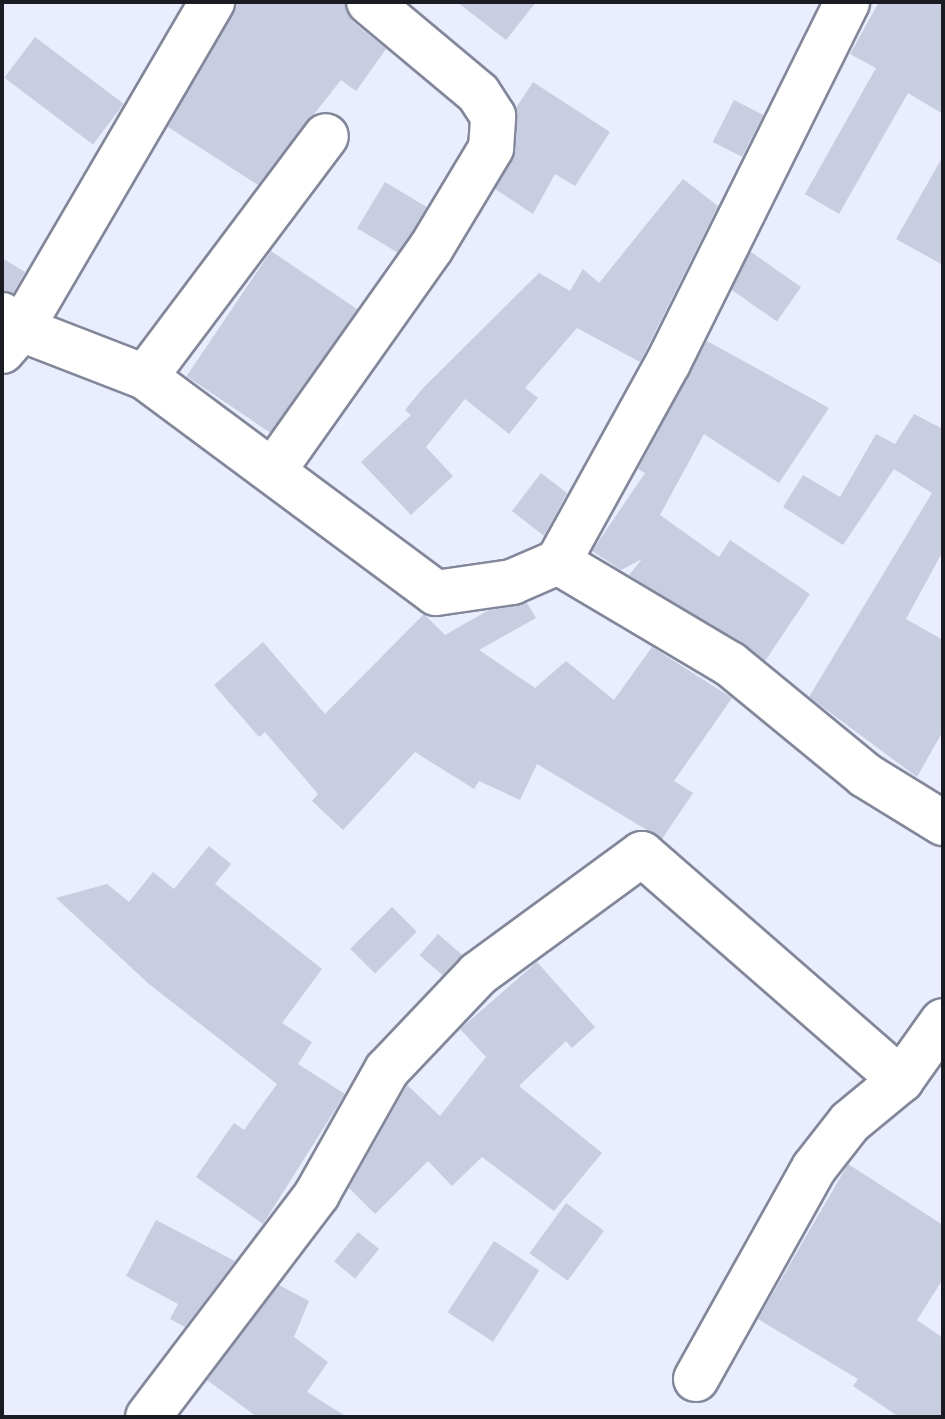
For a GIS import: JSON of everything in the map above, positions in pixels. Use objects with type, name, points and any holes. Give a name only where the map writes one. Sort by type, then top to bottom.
[{"type":"street","points":[[212,2],[8,332],[145,377],[436,593],[512,582],[558,562],[668,363],[847,2]]},
{"type":"street","points":[[273,471],[431,248],[491,148],[493,116],[478,93],[369,2]]},
{"type":"street","points":[[145,377],[326,136]]},
{"type":"street","points":[[558,562],[730,664],[865,775],[943,823]]},
{"type":"street","points":[[148,1417],[317,1194],[387,1070],[478,974],[642,854],[901,1080]]},
{"type":"street","points":[[696,1379],[814,1168],[850,1122],[901,1080],[943,1021]]},
{"type":"building","points":[[237,2],[345,2],[352,21],[386,49],[356,91],[341,80],[258,185],[168,127]]},
{"type":"building","points":[[457,2],[536,2],[506,40]]},
{"type":"building","points":[[879,2],[943,2],[943,114],[908,93],[839,214],[805,194],[876,68],[850,54]]},
{"type":"building","points":[[35,37],[124,104],[93,145],[4,78]]},
{"type":"building","points":[[533,82],[610,132],[575,186],[555,174],[533,214],[495,189],[516,150],[516,108]]},
{"type":"building","points":[[734,100],[763,115],[742,157],[713,142]]},
{"type":"building","points":[[943,156],[943,265],[896,239]]},
{"type":"building","points":[[683,179],[718,206],[640,362],[577,328],[525,388],[538,398],[509,434],[465,399],[426,447],[453,476],[411,515],[361,462],[411,415],[405,410],[423,388],[539,273],[570,291],[583,269],[599,283]]},
{"type":"building","points":[[385,182],[427,207],[399,254],[357,228]]},
{"type":"building","points":[[271,251],[357,309],[273,434],[187,376]]},
{"type":"building","points":[[751,252],[801,287],[777,321],[727,286]]},
{"type":"building","points":[[2,258],[25,272],[13,293],[2,290]]},
{"type":"building","points":[[707,341],[829,408],[779,483],[704,434],[660,515],[719,557],[730,540],[810,594],[765,661],[629,575],[642,559],[621,570],[592,551],[645,473],[638,469]]},
{"type":"building","points":[[914,414],[943,429],[943,551],[906,619],[943,640],[943,731],[917,777],[809,697],[932,493],[894,469],[843,545],[783,507],[803,475],[840,497],[876,434],[895,444]]},
{"type":"building","points":[[541,473],[567,493],[544,536],[512,511]]},
{"type":"building","points":[[527,603],[536,618],[479,650],[535,688],[566,661],[614,700],[652,647],[732,698],[674,781],[693,793],[662,839],[537,764],[520,800],[479,781],[474,789],[415,752],[343,830],[312,801],[318,794],[265,732],[259,737],[214,685],[263,642],[325,714],[424,614],[445,635],[487,611]]},
{"type":"building","points":[[209,846],[231,864],[215,884],[322,969],[282,1023],[312,1042],[298,1064],[345,1094],[263,1224],[196,1177],[234,1123],[244,1130],[277,1084],[149,984],[56,898],[107,884],[129,902],[153,872],[174,889]]},
{"type":"building","points":[[392,907],[417,932],[375,973],[350,949]]},
{"type":"building","points":[[438,934],[462,955],[444,976],[420,955]]},
{"type":"building","points":[[537,962],[595,1027],[572,1048],[566,1041],[519,1086],[602,1153],[554,1211],[482,1157],[452,1186],[428,1161],[375,1214],[349,1188],[407,1085],[440,1116],[486,1057],[460,1029]]},
{"type":"building","points":[[848,1164],[943,1225],[943,1279],[917,1320],[943,1338],[943,1417],[899,1417],[853,1386],[858,1379],[758,1319]]},
{"type":"building","points":[[566,1203],[604,1231],[568,1281],[530,1253]]},
{"type":"building","points":[[156,1220],[235,1261],[185,1327],[170,1319],[178,1304],[126,1276]]},
{"type":"building","points":[[358,1232],[379,1249],[355,1279],[334,1262]]},
{"type":"building","points":[[494,1241],[539,1270],[493,1342],[448,1312]]},
{"type":"building","points":[[279,1285],[309,1301],[294,1337],[328,1362],[307,1392],[347,1417],[257,1417],[207,1380]]}]
